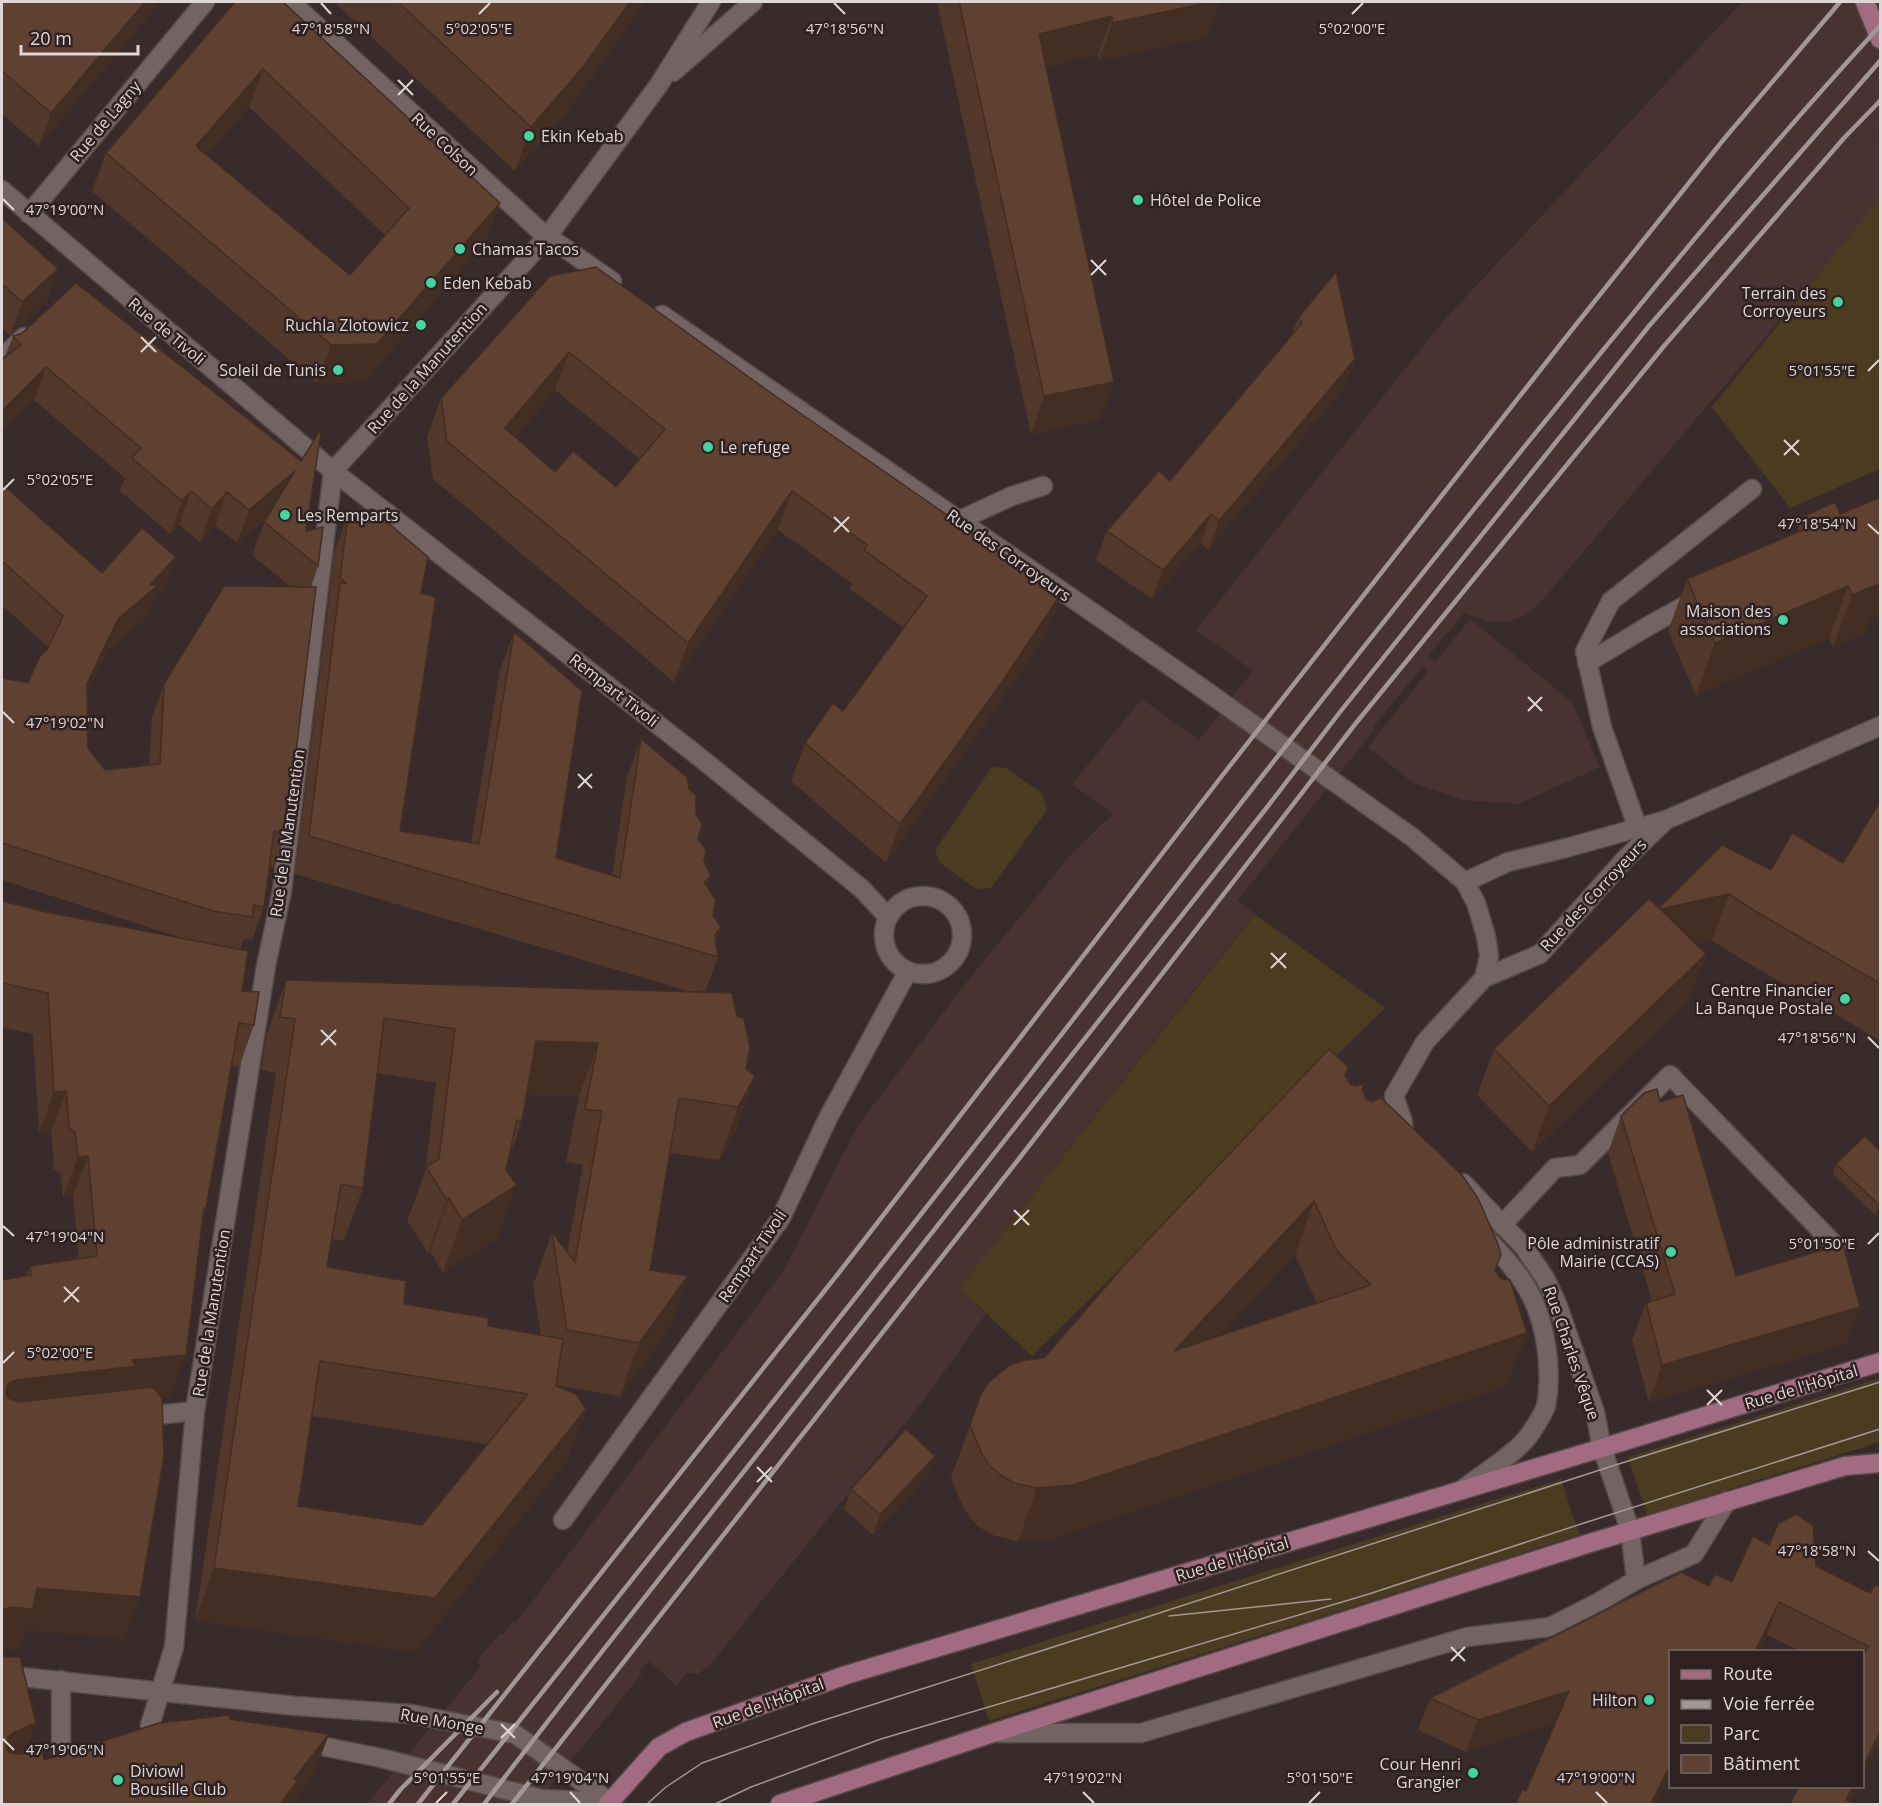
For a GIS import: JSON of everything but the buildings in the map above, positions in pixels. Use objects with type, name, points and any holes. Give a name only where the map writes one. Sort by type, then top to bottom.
[{"type":"main road","points":[[1865,2],[1881,39]]},
{"type":"main road","name":"Rue de l'Hôpital","points":[[609,1804],[659,1747],[686,1732],[846,1675],[1602,1449],[1881,1362]]},
{"type":"main road","points":[[780,1804],[993,1733],[1630,1530],[1845,1466],[1881,1463]]},
{"type":"street","name":"Rue de Lagny","points":[[29,214],[205,2]]},
{"type":"street","name":"Rue Colson","points":[[291,2],[547,237]]},
{"type":"street","name":"Rue de la Manutention","points":[[150,1725],[174,1647],[195,1411],[258,965],[282,891],[333,471],[547,237],[658,86],[711,2]]},
{"type":"street","name":"Rue de la Manutention","points":[[658,86],[753,2]]},
{"type":"street","name":"Rue de Tivoli","points":[[2,190],[333,471]]},
{"type":"street","points":[[547,237],[626,291]]},
{"type":"street","name":"Rue des Corroyeurs","points":[[646,304],[1196,684],[1412,837],[1465,882],[1476,903],[1486,936],[1489,956],[1484,978]]},
{"type":"street","points":[[2,358],[36,327]]},
{"type":"street","name":"Rempart Tivoli","points":[[333,471],[707,763],[862,889],[888,917]]},
{"type":"street","points":[[960,520],[1012,496],[1043,486]]},
{"type":"street","points":[[1638,829],[1602,727],[1585,651],[1611,601],[1752,489]]},
{"type":"street","points":[[1587,663],[1715,589]]},
{"type":"street","name":"Rue des Corroyeurs","points":[[1465,882],[1508,862],[1666,820],[1881,726]]},
{"type":"street","name":"Rue des Corroyeurs","points":[[1377,1111],[1394,1096],[1425,1042],[1484,978],[1540,954],[1626,858],[1666,820]]},
{"type":"street","points":[[927,896],[943,902],[956,914],[961,924],[962,940],[959,952],[950,964],[937,972],[927,974],[908,971],[894,961],[885,944],[884,932],[888,917],[895,908],[909,899],[927,896]]},
{"type":"street","name":"Rempart Tivoli","points":[[563,1520],[781,1218],[828,1118],[908,971]]},
{"type":"street","points":[[1502,1225],[1555,1168],[1580,1165],[1670,1075],[1836,1246]]},
{"type":"street","points":[[1394,1096],[1403,1122],[1403,1136],[1411,1158]]},
{"type":"street","points":[[1403,1122],[1420,1137]]},
{"type":"street","name":"Rue Charles Vêque","points":[[1453,1172],[1524,1247],[1545,1278],[1558,1306],[1595,1412],[1602,1449],[1630,1530],[1636,1580]]},
{"type":"street","name":"Rue Charles Vêque","points":[[1460,1491],[1511,1453],[1530,1434],[1545,1408],[1548,1364],[1541,1318],[1529,1291],[1513,1268],[1473,1224]]},
{"type":"street","points":[[1503,1285],[1524,1247]]},
{"type":"street","points":[[116,1420],[195,1411]]},
{"type":"street","points":[[993,1733],[1141,1733],[1467,1637],[1550,1627],[1636,1580],[1694,1554],[1727,1501]]},
{"type":"street","name":"Rue Monge","points":[[2,1675],[296,1706],[411,1714],[515,1734],[609,1804]]},
{"type":"street","points":[[61,1680],[61,1761]]},
{"type":"street","points":[[131,1732],[150,1725],[172,1724]]},
{"type":"street","points":[[287,1739],[381,1758],[542,1799],[609,1804]]},
{"type":"street","points":[[41,1769],[81,1753]]},
{"type":"shaded area","points":[[1742,2],[1880,2],[1880,131],[1878,133],[1880,202],[1540,603],[1524,616],[1507,622],[1487,621],[1464,613],[1428,656],[1436,661],[1470,619],[1572,702],[1600,767],[1518,804],[1462,800],[1412,782],[1368,747],[1428,671],[1423,666],[1238,900],[1254,914],[959,1288],[986,1314],[922,1402],[710,1665],[698,1674],[687,1673],[677,1686],[649,1661],[617,1705],[535,1804],[367,1804],[477,1671],[480,1666],[477,1661],[500,1633],[503,1635],[514,1621],[516,1623],[782,1273],[859,1124],[966,983],[1074,851],[1113,814],[1072,784],[1142,699],[1199,740],[1253,671],[1196,630],[1446,318]]},
{"type":"green space","name":"Terrain des Corroyeurs","points":[[1880,198],[1880,469],[1790,508],[1712,407]]},
{"type":"green space","points":[[992,767],[1006,768],[1042,793],[1047,810],[991,888],[976,889],[940,863],[935,850]]},
{"type":"green space","points":[[1255,914],[1385,1008],[1032,1356],[959,1288]]},
{"type":"green space","points":[[1880,1378],[1880,1442],[1647,1515],[1628,1457]]},
{"type":"green space","points":[[1561,1479],[1579,1535],[989,1721],[971,1664]]},
{"type":"tram line","points":[[647,1804],[666,1787],[702,1763],[815,1723],[1880,1382]]},
{"type":"tram line","points":[[715,1804],[751,1787],[881,1739],[1369,1594],[1880,1429]]},
{"type":"tram line","points":[[1169,1616],[1331,1599]]},
{"type":"railway","points":[[418,1804],[841,1270],[1225,772],[1563,341],[1724,139],[1840,2]]},
{"type":"railway","points":[[453,1804],[863,1289],[1435,557],[1710,220],[1880,26]]},
{"type":"railway","points":[[484,1804],[1340,712],[1649,326],[1880,61]]},
{"type":"railway","points":[[512,1804],[1018,1160],[1356,723],[1664,346],[1844,138],[1880,101]]},
{"type":"railway","points":[[389,1804],[497,1692]]},
{"type":"place","name":"Ekin Kebab","points":[[529,136]]},
{"type":"place","name":"Hôtel de Police","points":[[1138,200]]},
{"type":"place","name":"Chamas Tacos","points":[[460,249]]},
{"type":"place","name":"Eden Kebab","points":[[431,283]]},
{"type":"place","name":"Terrain des Corroyeurs","points":[[1838,302]]},
{"type":"place","name":"Ruchla Zlotowicz","points":[[421,325]]},
{"type":"place","name":"Soleil de Tunis","points":[[338,370]]},
{"type":"place","name":"Le refuge","points":[[708,447]]},
{"type":"place","name":"Les Remparts","points":[[285,515]]},
{"type":"place","name":"Maison des associations","points":[[1783,620]]},
{"type":"place","name":"Centre Financier La Banque Postale","points":[[1845,999]]},
{"type":"place","name":"Pôle administratif Mairie (CCAS)","points":[[1671,1252]]},
{"type":"place","name":"Hilton","points":[[1649,1700]]},
{"type":"place","name":"Cour Henri Grangier","points":[[1473,1773]]},
{"type":"place","name":"Diviowl Bousille Club","points":[[118,1780]]}]
